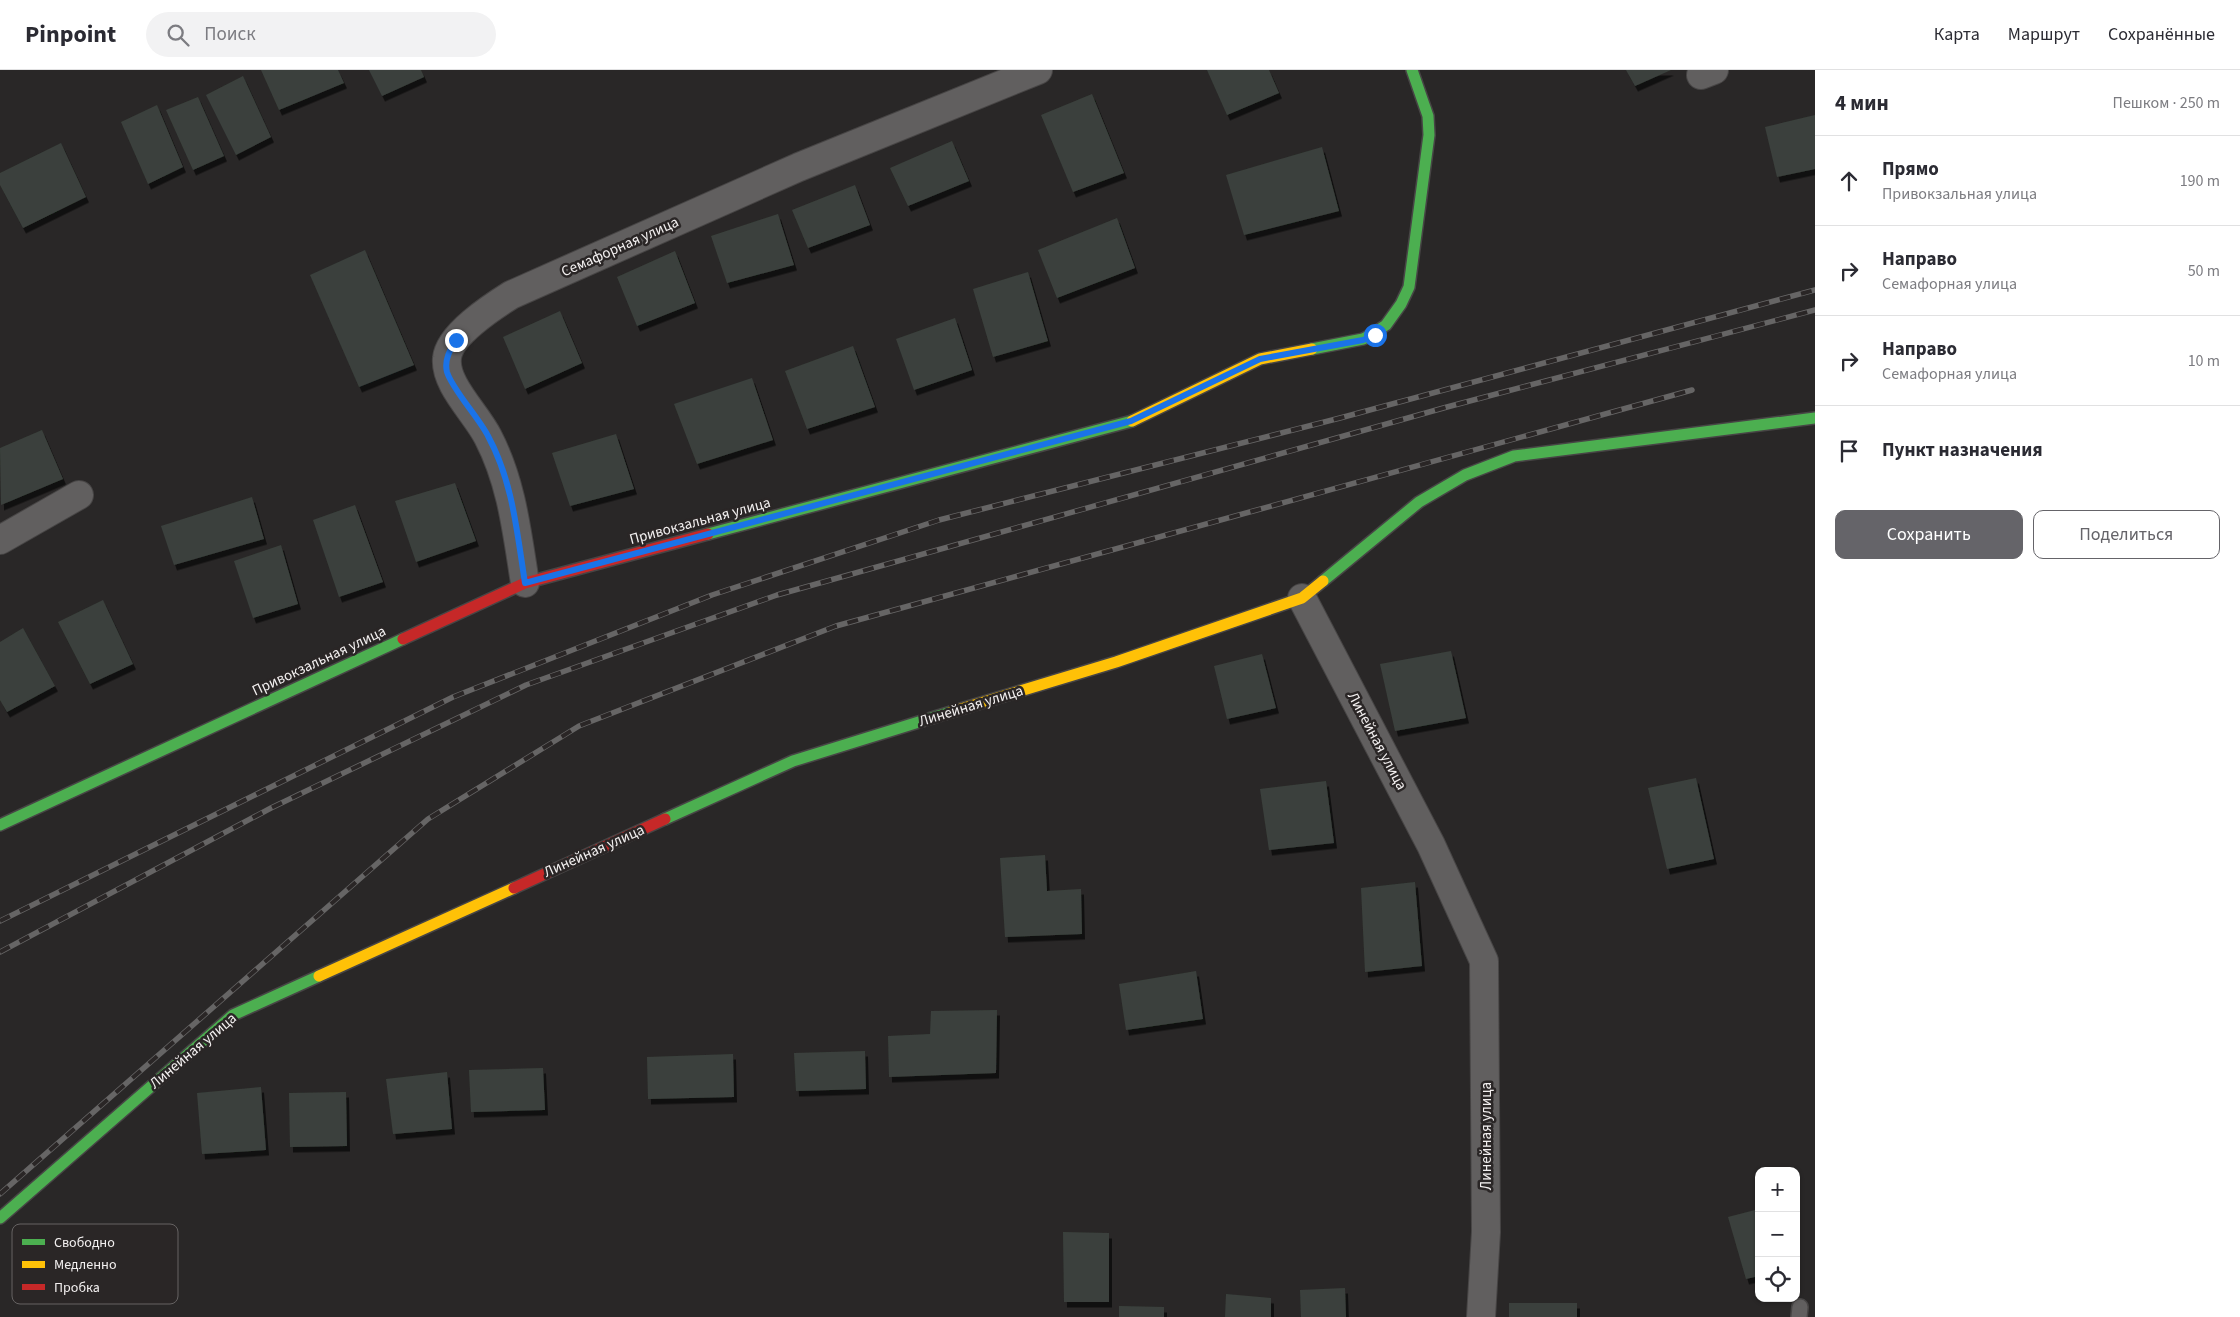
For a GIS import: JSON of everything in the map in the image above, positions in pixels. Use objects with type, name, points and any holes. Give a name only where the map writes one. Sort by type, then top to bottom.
[{"type":"street","name":"Семафорная улица","points":[[525,583],[510,490],[501,464],[488,435],[447,372],[447,355],[456,340],[490,308],[511,295],[799,167],[1038,70]]},
{"type":"street","name":"Привокзальная улица","points":[[0,825],[525,583],[1131,421],[1260,359],[1363,340],[1375,335],[1386,326],[1404,302],[1409,286],[1429,135],[1428,116],[1412,70]]},
{"type":"street","points":[[1302,598],[1419,502],[1465,475],[1514,456],[1815,418]]},
{"type":"street","points":[[0,540],[78,495]]},
{"type":"street","name":"Линейная улица","points":[[0,1218],[233,1015],[793,761],[1116,662],[1302,598],[1432,845],[1484,961],[1486,1232],[1480,1317]]},
{"type":"building","points":[[261,70],[338,70],[344,83],[279,110]]},
{"type":"building","points":[[369,70],[421,70],[424,77],[382,96]]},
{"type":"building","points":[[1207,70],[1269,70],[1279,93],[1227,115]]},
{"type":"building","points":[[1626,70],[1671,70],[1635,86]]},
{"type":"building","points":[[243,76],[271,137],[236,155],[206,95]]},
{"type":"building","points":[[1092,94],[1124,173],[1073,192],[1041,115]]},
{"type":"building","points":[[198,97],[224,156],[193,170],[166,110]]},
{"type":"building","points":[[157,105],[183,167],[148,184],[121,122]]},
{"type":"building","points":[[1815,115],[1815,169],[1777,177],[1765,127]]},
{"type":"building","points":[[952,141],[969,181],[908,206],[890,168]]},
{"type":"building","points":[[61,143],[86,197],[23,228],[0,185],[0,173]]},
{"type":"building","points":[[1322,147],[1339,211],[1244,235],[1226,175]]},
{"type":"building","points":[[855,185],[870,225],[808,248],[792,210]]},
{"type":"building","points":[[778,214],[794,265],[727,283],[711,236]]},
{"type":"building","points":[[1117,218],[1135,268],[1057,298],[1038,250]]},
{"type":"building","points":[[365,250],[414,365],[359,387],[310,275]]},
{"type":"building","points":[[675,251],[695,303],[637,326],[617,277]]},
{"type":"building","points":[[1028,272],[1048,341],[993,357],[973,289]]},
{"type":"building","points":[[560,311],[582,363],[525,389],[503,337]]},
{"type":"building","points":[[955,318],[972,370],[914,390],[896,339]]},
{"type":"building","points":[[853,346],[875,407],[807,429],[785,371]]},
{"type":"building","points":[[752,378],[773,440],[697,464],[674,404]]},
{"type":"building","points":[[42,430],[63,479],[1,505],[0,448]]},
{"type":"building","points":[[616,434],[634,489],[570,506],[552,453]]},
{"type":"building","points":[[455,483],[476,541],[416,562],[395,501]]},
{"type":"building","points":[[252,497],[264,539],[174,565],[161,526]]},
{"type":"building","points":[[355,505],[383,582],[339,597],[313,520]]},
{"type":"building","points":[[281,545],[298,604],[253,618],[234,561]]},
{"type":"building","points":[[103,600],[133,664],[90,684],[58,622]]},
{"type":"building","points":[[23,628],[55,686],[7,712],[0,700],[0,642]]},
{"type":"building","points":[[1451,651],[1466,718],[1395,731],[1380,664]]},
{"type":"building","points":[[1262,654],[1276,708],[1227,719],[1214,666]]},
{"type":"building","points":[[1696,778],[1714,859],[1667,869],[1648,788]]},
{"type":"building","points":[[1326,781],[1334,843],[1269,850],[1260,789]]},
{"type":"building","points":[[1045,855],[1047,891],[1081,889],[1082,934],[1005,937],[1000,858]]},
{"type":"building","points":[[1415,882],[1422,966],[1365,972],[1361,888]]},
{"type":"building","points":[[1196,971],[1203,1019],[1126,1030],[1119,984]]},
{"type":"building","points":[[997,1010],[996,1073],[889,1077],[888,1036],[930,1034],[931,1011]]},
{"type":"building","points":[[865,1051],[866,1089],[796,1091],[794,1053]]},
{"type":"building","points":[[733,1054],[734,1097],[648,1099],[647,1057]]},
{"type":"building","points":[[543,1068],[545,1110],[471,1112],[469,1070]]},
{"type":"building","points":[[447,1072],[452,1129],[393,1134],[386,1079]]},
{"type":"building","points":[[261,1087],[266,1150],[202,1154],[197,1093]]},
{"type":"building","points":[[346,1092],[347,1146],[290,1147],[289,1093]]},
{"type":"building","points":[[1755,1210],[1755,1277],[1746,1279],[1728,1217]]},
{"type":"building","points":[[1063,1232],[1109,1233],[1109,1302],[1064,1302]]},
{"type":"building","points":[[1345,1288],[1346,1317],[1301,1317],[1300,1290]]},
{"type":"building","points":[[1226,1294],[1271,1298],[1271,1317],[1225,1317]]},
{"type":"building","points":[[1509,1303],[1577,1303],[1577,1317],[1509,1317]]},
{"type":"building","points":[[1119,1306],[1164,1307],[1164,1317],[1119,1317]]},
{"type":"railway","points":[[0,921],[453,697],[712,595],[939,520],[1340,418],[1815,290]]},
{"type":"railway","points":[[0,952],[271,808],[526,685],[777,595],[1447,407],[1815,310]]},
{"type":"railway","points":[[0,1194],[428,819],[579,726],[836,626],[1692,390]]},
{"type":"traffic: fast","points":[[1312,349],[1363,339],[1371,335],[1386,325],[1401,304],[1409,287],[1429,135],[1428,116],[1412,70]]},
{"type":"traffic: fast","points":[[1323,581],[1419,502],[1465,475],[1514,456],[1815,418]]},
{"type":"traffic: fast","points":[[708,534],[1132,421]]},
{"type":"traffic: fast","points":[[0,825],[403,639]]},
{"type":"traffic: fast","points":[[665,819],[793,761],[951,712]]},
{"type":"traffic: fast","points":[[0,1218],[233,1015],[319,976]]},
{"type":"traffic: slow","points":[[1132,421],[1260,359],[1312,349]]},
{"type":"traffic: slow","points":[[951,712],[1116,662],[1302,598],[1323,581]]},
{"type":"traffic: slow","points":[[319,976],[514,888]]},
{"type":"traffic: jam","points":[[403,639],[525,583],[708,534]]},
{"type":"traffic: jam","points":[[514,888],[665,819]]},
{"type":"route","points":[[456,340],[447,355],[447,372],[488,435],[501,464],[510,490],[525,583],[1131,421],[1260,359],[1363,340],[1375,335]]}]
